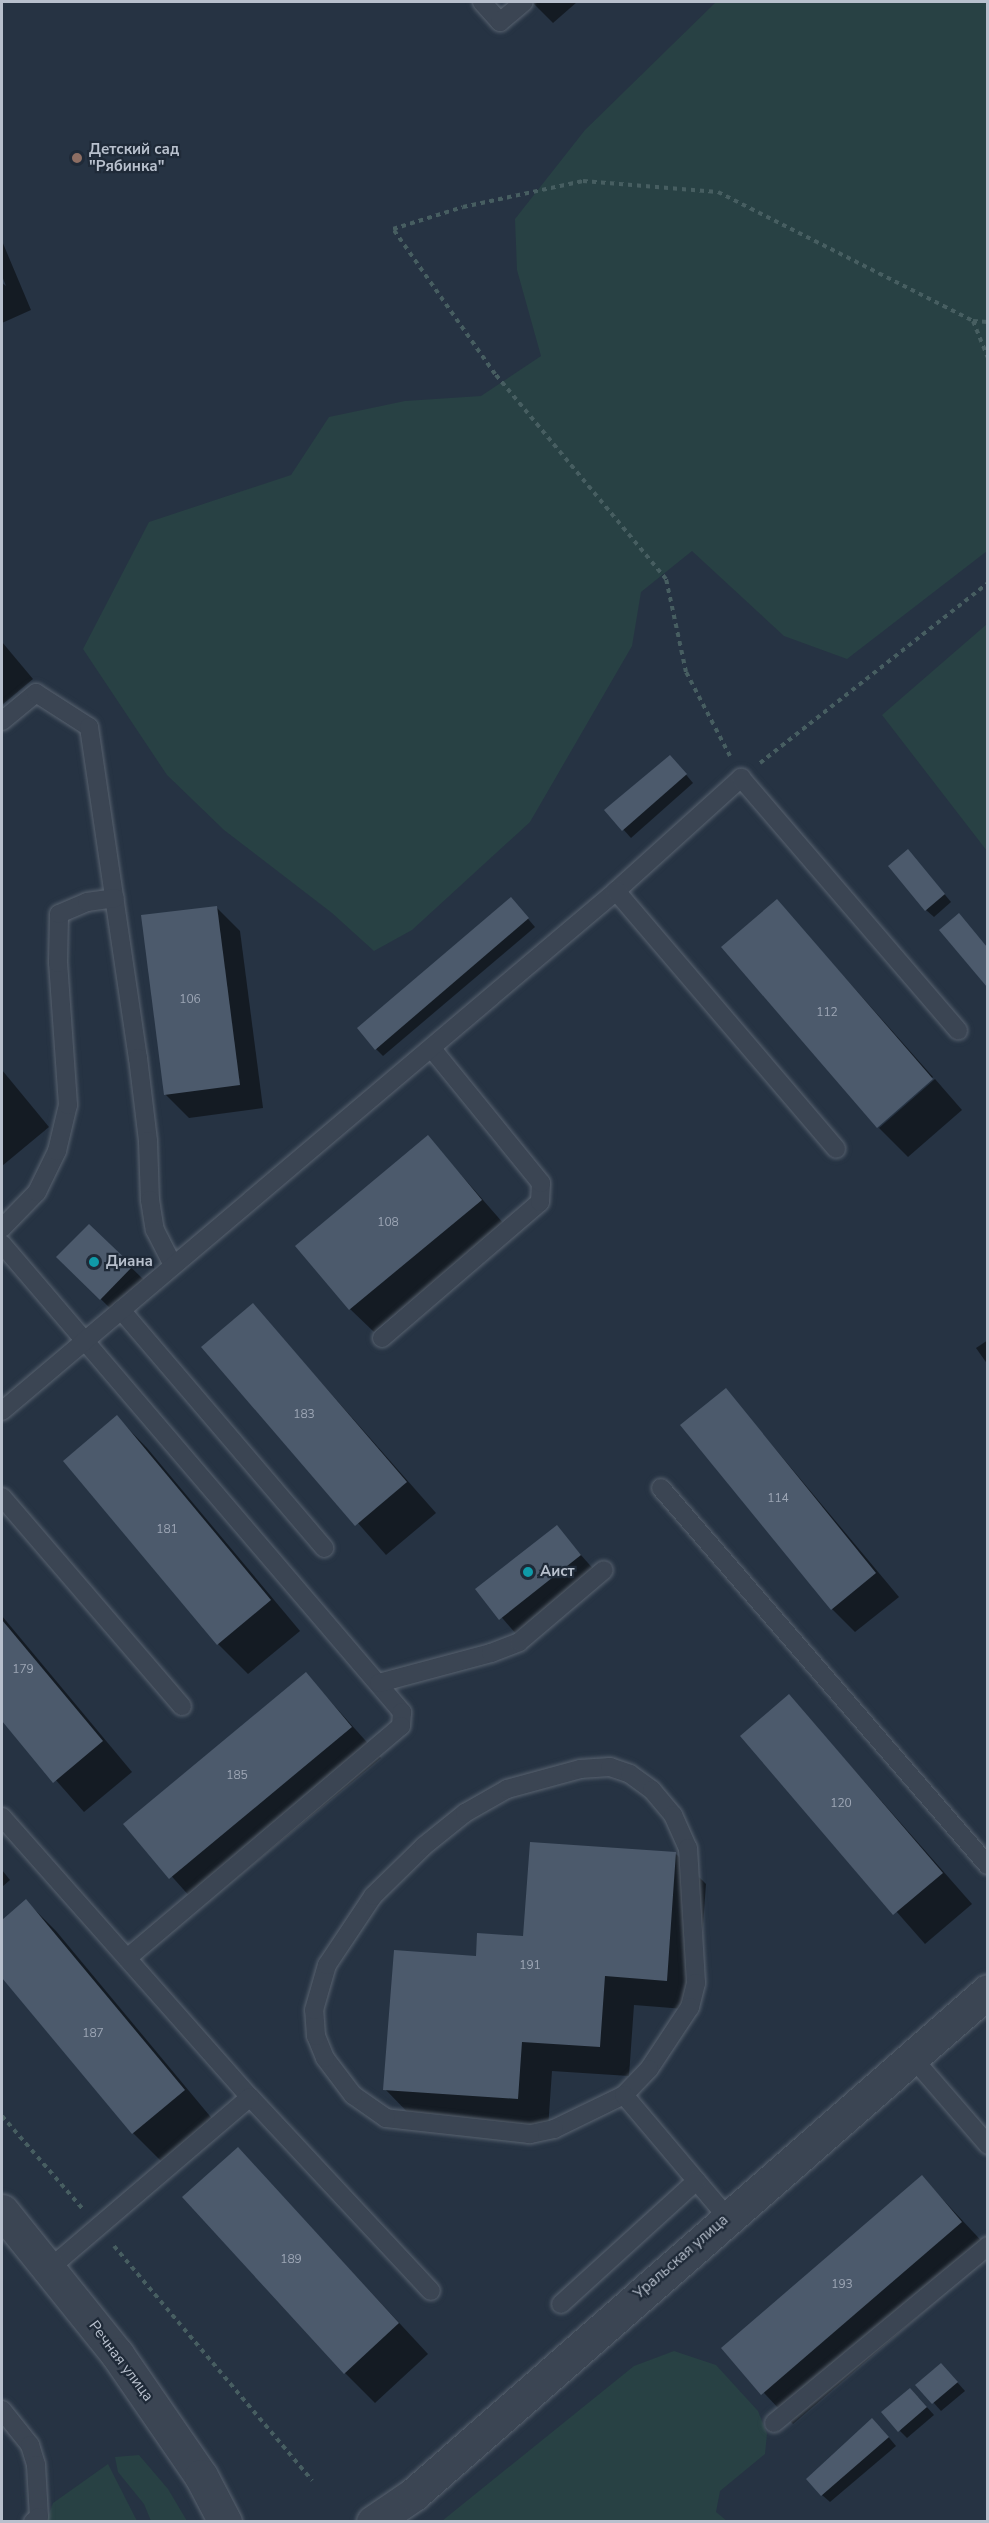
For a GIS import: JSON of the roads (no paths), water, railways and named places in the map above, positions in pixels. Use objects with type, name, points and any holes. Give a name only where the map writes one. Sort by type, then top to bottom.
[{"type":"street","name":"Уральская улица","points":[[373,2522],[414,2494],[987,1991]]},
{"type":"street","name":"Речная улица","points":[[2,2211],[50,2268],[163,2418],[225,2522]]},
{"type":"lane","points":[[482,2],[500,22],[524,2]]},
{"type":"lane","points":[[2,721],[36,693],[89,727],[148,1141],[150,1200],[156,1230],[173,1265]]},
{"type":"lane","points":[[2,1411],[432,1049],[616,891],[741,778],[958,1030]]},
{"type":"lane","points":[[616,891],[836,1149]]},
{"type":"lane","points":[[2,1228],[37,1192],[57,1150],[68,1105],[58,963],[59,914],[87,902],[115,898]]},
{"type":"lane","points":[[382,1338],[540,1203],[541,1183],[432,1049]]},
{"type":"lane","points":[[2,1244],[83,1342],[402,1712],[401,1726],[127,1958]]},
{"type":"lane","points":[[121,1310],[324,1548]]},
{"type":"lane","points":[[661,1488],[987,1865]]},
{"type":"lane","points":[[2,1497],[182,1706]]},
{"type":"lane","points":[[379,1683],[491,1653],[519,1642],[604,1570]]},
{"type":"lane","points":[[610,1767],[630,1774],[652,1790],[673,1815],[688,1848],[696,1983],[690,2007],[649,2069],[624,2095],[563,2125],[530,2134],[386,2118],[353,2095],[325,2058],[316,2036],[314,2010],[327,1965],[373,1896],[424,1846],[465,1813],[507,1789],[580,1769],[610,1767]]},
{"type":"lane","points":[[2,1817],[250,2097],[431,2291]]},
{"type":"lane","points":[[911,2056],[987,2145]]},
{"type":"lane","points":[[624,2095],[727,2217]]},
{"type":"lane","points":[[50,2268],[250,2097]]},
{"type":"lane","points":[[561,2304],[696,2181]]},
{"type":"lane","points":[[774,2423],[987,2246]]},
{"type":"lane","points":[[2,2410],[30,2445],[36,2465],[39,2517],[33,2522]]},
{"type":"place","name":"Детский сад \"Рябинка\"","points":[[77,158]]},
{"type":"place","name":"Диана","points":[[94,1262]]},
{"type":"place","name":"Аист","points":[[528,1572]]}]
